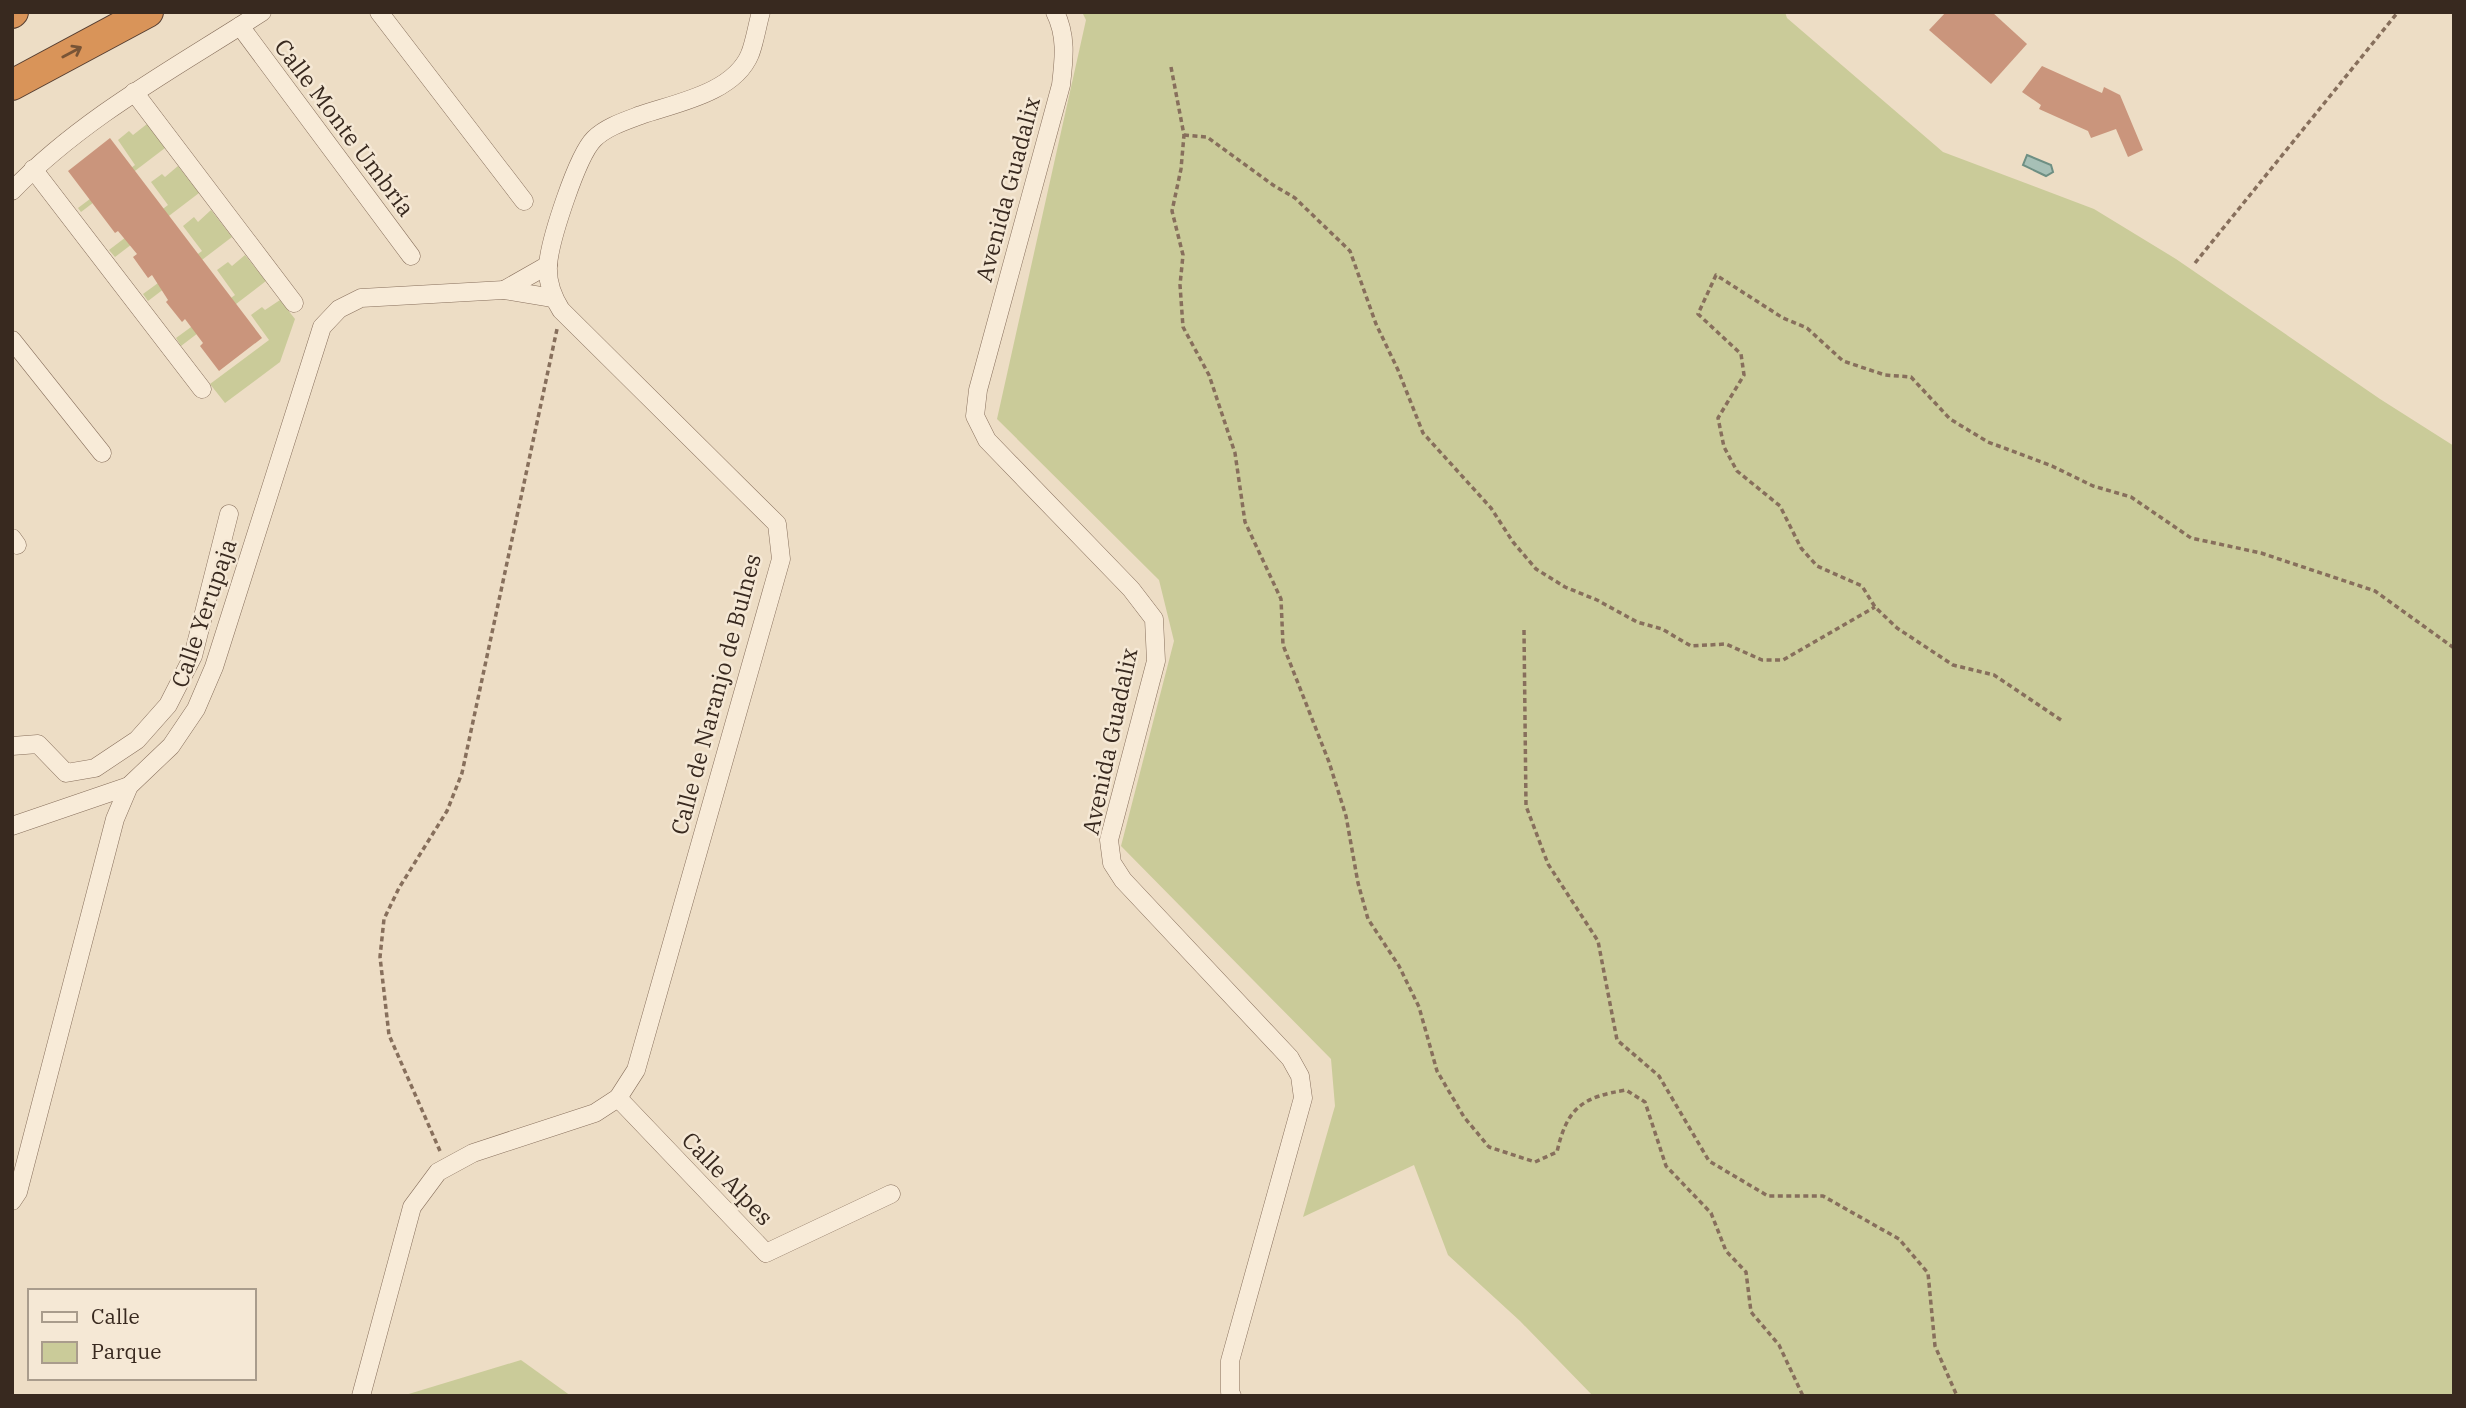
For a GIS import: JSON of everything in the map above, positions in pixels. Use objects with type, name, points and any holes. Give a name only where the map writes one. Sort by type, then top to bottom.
[{"type":"highway","points":[[12,85],[148,12]]},
{"type":"street","name":"Calle Monte Umbría","points":[[12,191],[33,169],[134,92],[262,12]]},
{"type":"street","points":[[379,12],[524,201]]},
{"type":"street","points":[[557,304],[549,282],[551,249],[579,162],[594,139],[620,123],[702,94],[722,84],[737,72],[749,55],[761,12]]},
{"type":"street","name":"Avenida Guadalix","points":[[1055,12],[1061,23],[1065,51],[1061,85],[978,390],[975,416],[987,440],[1131,589],[1154,619],[1156,661],[1109,839],[1112,863],[1123,880],[1290,1058],[1300,1076],[1303,1098],[1230,1361],[1226,1395]]},
{"type":"street","name":"Calle Monte Umbría","points":[[240,26],[411,256]]},
{"type":"street","points":[[134,92],[294,303]]},
{"type":"street","points":[[33,169],[202,389]]},
{"type":"street","name":"Calle Yerupaja","points":[[504,290],[548,265]]},
{"type":"street","name":"Calle Yerupaja","points":[[12,1202],[18,1192],[115,819],[129,786],[171,746],[196,709],[214,667],[322,327],[339,309],[362,298],[504,290],[557,304]]},
{"type":"street","name":"Calle de Naranjo de Bulnes","points":[[361,1396],[412,1207],[438,1172],[473,1153],[595,1114],[618,1098],[635,1070],[781,559],[777,524],[557,304]]},
{"type":"street","points":[[12,340],[102,453]]},
{"type":"street","points":[[12,746],[37,744],[66,773],[95,768],[137,740],[169,705],[193,656],[229,514]]},
{"type":"street","points":[[12,826],[129,786]]},
{"type":"street","name":"Calle Alpes","points":[[618,1098],[766,1253],[891,1194]]},
{"type":"path","points":[[2194,263],[2398,12]]},
{"type":"path","points":[[1171,67],[1184,135],[1181,169],[1172,211],[1183,255],[1180,285],[1183,327],[1209,375],[1235,453],[1245,522],[1281,599],[1283,645],[1329,762],[1346,816],[1367,919],[1399,965],[1419,1007],[1437,1071],[1464,1117],[1489,1147],[1535,1162],[1557,1152],[1561,1135],[1573,1111],[1598,1095],[1626,1090],[1645,1102],[1666,1166],[1711,1213],[1726,1251],[1746,1272],[1751,1312],[1779,1345],[1803,1396]]},
{"type":"path","points":[[1184,135],[1208,137],[1295,198],[1350,251],[1376,324],[1423,433],[1491,508],[1513,542],[1536,569],[1565,587],[1597,600],[1637,622],[1662,629],[1691,646],[1726,644],[1762,660],[1783,660],[1875,607]]},
{"type":"path","points":[[2061,720],[1994,675],[1953,665],[1897,628],[1875,607],[1862,586],[1817,566],[1801,548],[1780,506],[1737,471],[1724,447],[1718,418],[1744,375],[1741,354],[1698,314],[1716,275],[1783,318],[1807,328],[1843,361],[1885,375],[1911,377],[1950,419],[1988,442],[2052,466],[2093,486],[2131,497],[2191,538],[2261,553],[2375,591],[2454,648]]},
{"type":"path","points":[[447,1167],[389,1035],[380,957],[384,919],[399,888],[447,811],[462,774],[557,304]]},
{"type":"path","points":[[1524,631],[1526,806],[1548,864],[1598,941],[1617,1040],[1659,1076],[1709,1161],[1768,1196],[1822,1196],[1899,1240],[1928,1273],[1935,1346],[1957,1396]]},
{"type":"green space","points":[[1082,12],[1785,12],[1787,18],[1943,152],[2094,209],[2176,259],[2380,399],[2454,446],[2454,1396],[1593,1396],[1520,1321],[1448,1255],[1414,1165],[1303,1217],[1335,1106],[1331,1059],[1121,846],[1174,641],[1159,580],[997,419],[1086,20]]},
{"type":"green space","points":[[147,124],[165,148],[81,212],[78,208],[135,165],[118,140],[129,131],[133,135]]},
{"type":"green space","points":[[178,166],[199,193],[115,257],[109,250],[168,205],[151,182],[162,174],[165,177]]},
{"type":"green space","points":[[211,210],[232,237],[148,301],[143,294],[202,251],[183,226],[194,217],[198,222]]},
{"type":"green space","points":[[245,255],[266,281],[181,346],[176,338],[235,295],[217,270],[228,262],[232,266]]},
{"type":"green space","points":[[280,300],[295,319],[280,362],[225,403],[210,384],[269,340],[251,315]]},
{"type":"green space","points":[[521,1360],[571,1396],[402,1396]]},
{"type":"shaded area","points":[[2027,155],[2051,165],[2053,172],[2046,176],[2023,165]]},
{"type":"building","points":[[1946,12],[1992,12],[2027,44],[1991,84],[1929,30]]},
{"type":"building","points":[[2042,66],[2102,93],[2104,87],[2120,95],[2143,150],[2128,157],[2116,129],[2091,138],[2088,131],[2039,109],[2041,105],[2022,92]]},
{"type":"building","points":[[110,138],[262,338],[219,371],[200,346],[203,343],[185,319],[182,322],[166,302],[168,300],[152,275],[148,278],[133,257],[137,254],[118,231],[115,233],[68,171]]}]
